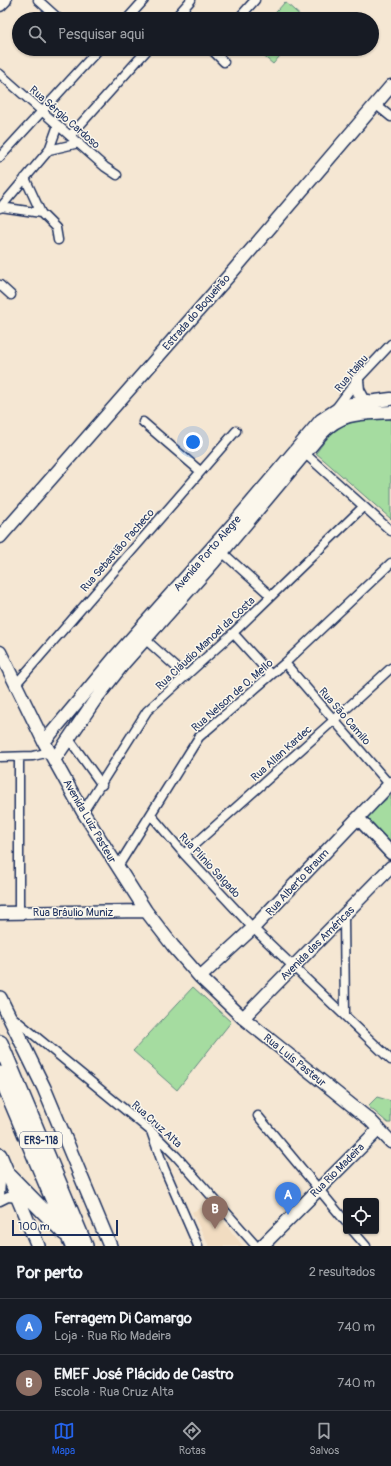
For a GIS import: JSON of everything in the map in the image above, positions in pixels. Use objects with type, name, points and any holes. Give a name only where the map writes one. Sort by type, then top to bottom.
[{"type":"highway","name":"ERS-118","points":[[0,1043],[85,1246]]},
{"type":"highway","name":"ERS-118","points":[[0,1074],[71,1242]]},
{"type":"highway","points":[[8,1175],[71,1242]]},
{"type":"main road","points":[[0,998],[44,1088],[110,1246]]},
{"type":"main road","points":[[1,1156],[38,1246]]},
{"type":"street","points":[[0,5],[5,0]]},
{"type":"street","points":[[38,0],[51,12]]},
{"type":"street","points":[[133,12],[144,0]]},
{"type":"street","points":[[181,12],[191,0]]},
{"type":"street","points":[[244,12],[255,0]]},
{"type":"street","points":[[0,157],[91,56]]},
{"type":"street","points":[[70,136],[142,56]]},
{"type":"street","points":[[218,56],[224,62]]},
{"type":"street","name":"Rua Sérgio Cardoso","points":[[0,74],[41,111],[117,175]]},
{"type":"street","name":"Estrada do Boqueirão","points":[[0,537],[233,271],[391,86]]},
{"type":"street","points":[[375,104],[391,117]]},
{"type":"street","points":[[1,207],[49,150],[58,125]]},
{"type":"street","points":[[49,150],[79,143]]},
{"type":"street","points":[[25,178],[42,212],[56,228],[58,240]]},
{"type":"street","points":[[1,207],[42,212]]},
{"type":"street","points":[[0,285],[11,295]]},
{"type":"street","name":"Rua Itaipu","points":[[337,414],[357,380],[391,344]]},
{"type":"street","points":[[357,380],[358,390],[364,402],[369,401]]},
{"type":"street","name":"Avenida Porto Alegre","points":[[49,751],[119,660],[237,528],[301,449],[332,422],[344,405],[391,399]]},
{"type":"street","name":"Avenida Porto Alegre","points":[[337,414],[391,412]]},
{"type":"street","points":[[143,422],[200,471]]},
{"type":"street","name":"Rua Sebastião Pacheco","points":[[16,684],[236,431]]},
{"type":"street","points":[[301,449],[391,531]]},
{"type":"street","name":"Rua Cláudio Manoel da Costa","points":[[83,812],[102,785],[147,711],[233,633],[363,507]]},
{"type":"street","name":"Avenida Porto Alegre","points":[[49,751],[69,739],[119,660],[146,640],[179,594],[222,552],[237,528]]},
{"type":"street","points":[[222,552],[271,596]]},
{"type":"street","name":"Rua Nelson de O. Mello","points":[[117,868],[199,737],[285,663],[391,563]]},
{"type":"street","points":[[233,633],[271,675]]},
{"type":"street","points":[[146,640],[186,676]]},
{"type":"street","name":"Avenida Luiz Pasteur","points":[[0,652],[49,751],[83,812],[117,868],[146,911],[173,946],[200,977]]},
{"type":"street","name":"Rua São Camilo","points":[[285,663],[390,783]]},
{"type":"street","name":"Rua Allan Kardec","points":[[184,854],[391,668]]},
{"type":"street","points":[[69,739],[102,785]]},
{"type":"street","points":[[0,757],[19,757],[49,751]]},
{"type":"street","points":[[19,757],[19,912]]},
{"type":"street","name":"Rua Alberto Braum","points":[[200,977],[253,928],[390,783]]},
{"type":"street","name":"Rua Plínio Salgado","points":[[151,815],[184,854],[253,928],[391,1060]]},
{"type":"street","points":[[358,818],[391,854]]},
{"type":"street","name":"Avenida das Américas","points":[[243,1018],[391,867]]},
{"type":"street","name":"Rua Bráulio Muniz","points":[[0,913],[146,911]]},
{"type":"street","points":[[344,915],[345,1016]]},
{"type":"street","name":"Rua Luís Pasteur","points":[[200,977],[243,1018],[379,1129],[391,1142]]},
{"type":"street","name":"Rua Cruz Alta","points":[[6,1012],[152,1132],[176,1156],[256,1246]]},
{"type":"street","points":[[18,1037],[31,1031]]},
{"type":"street","points":[[258,1116],[343,1218]]},
{"type":"street","name":"Rua Rio Madeira","points":[[262,1246],[318,1188],[379,1129]]},
{"type":"street","points":[[152,1132],[164,1168],[198,1246]]},
{"type":"street","points":[[0,1195],[2,1180],[1,1156]]},
{"type":"street","points":[[164,1168],[176,1156]]},
{"type":"street","points":[[0,1201],[8,1197],[19,1198]]},
{"type":"street","points":[[356,1234],[366,1246]]},
{"type":"shaded area","points":[[209,1204],[243,1246],[209,1246],[192,1212]]},
{"type":"green space","points":[[285,2],[296,12],[276,12]]},
{"type":"green space","points":[[263,56],[280,56],[273,64]]},
{"type":"green space","points":[[391,419],[391,519],[316,453],[331,434],[349,423],[363,420]]},
{"type":"green space","points":[[391,795],[391,847],[364,819]]},
{"type":"green space","points":[[193,987],[231,1022],[177,1090],[133,1051]]},
{"type":"green space","points":[[377,1097],[391,1101],[391,1123],[388,1123],[368,1106]]},
{"type":"place","name":"Ferragem Di Camargo","points":[[288,1215]]},
{"type":"place","name":"EMEF José Plácido de Castro","points":[[215,1229]]}]
